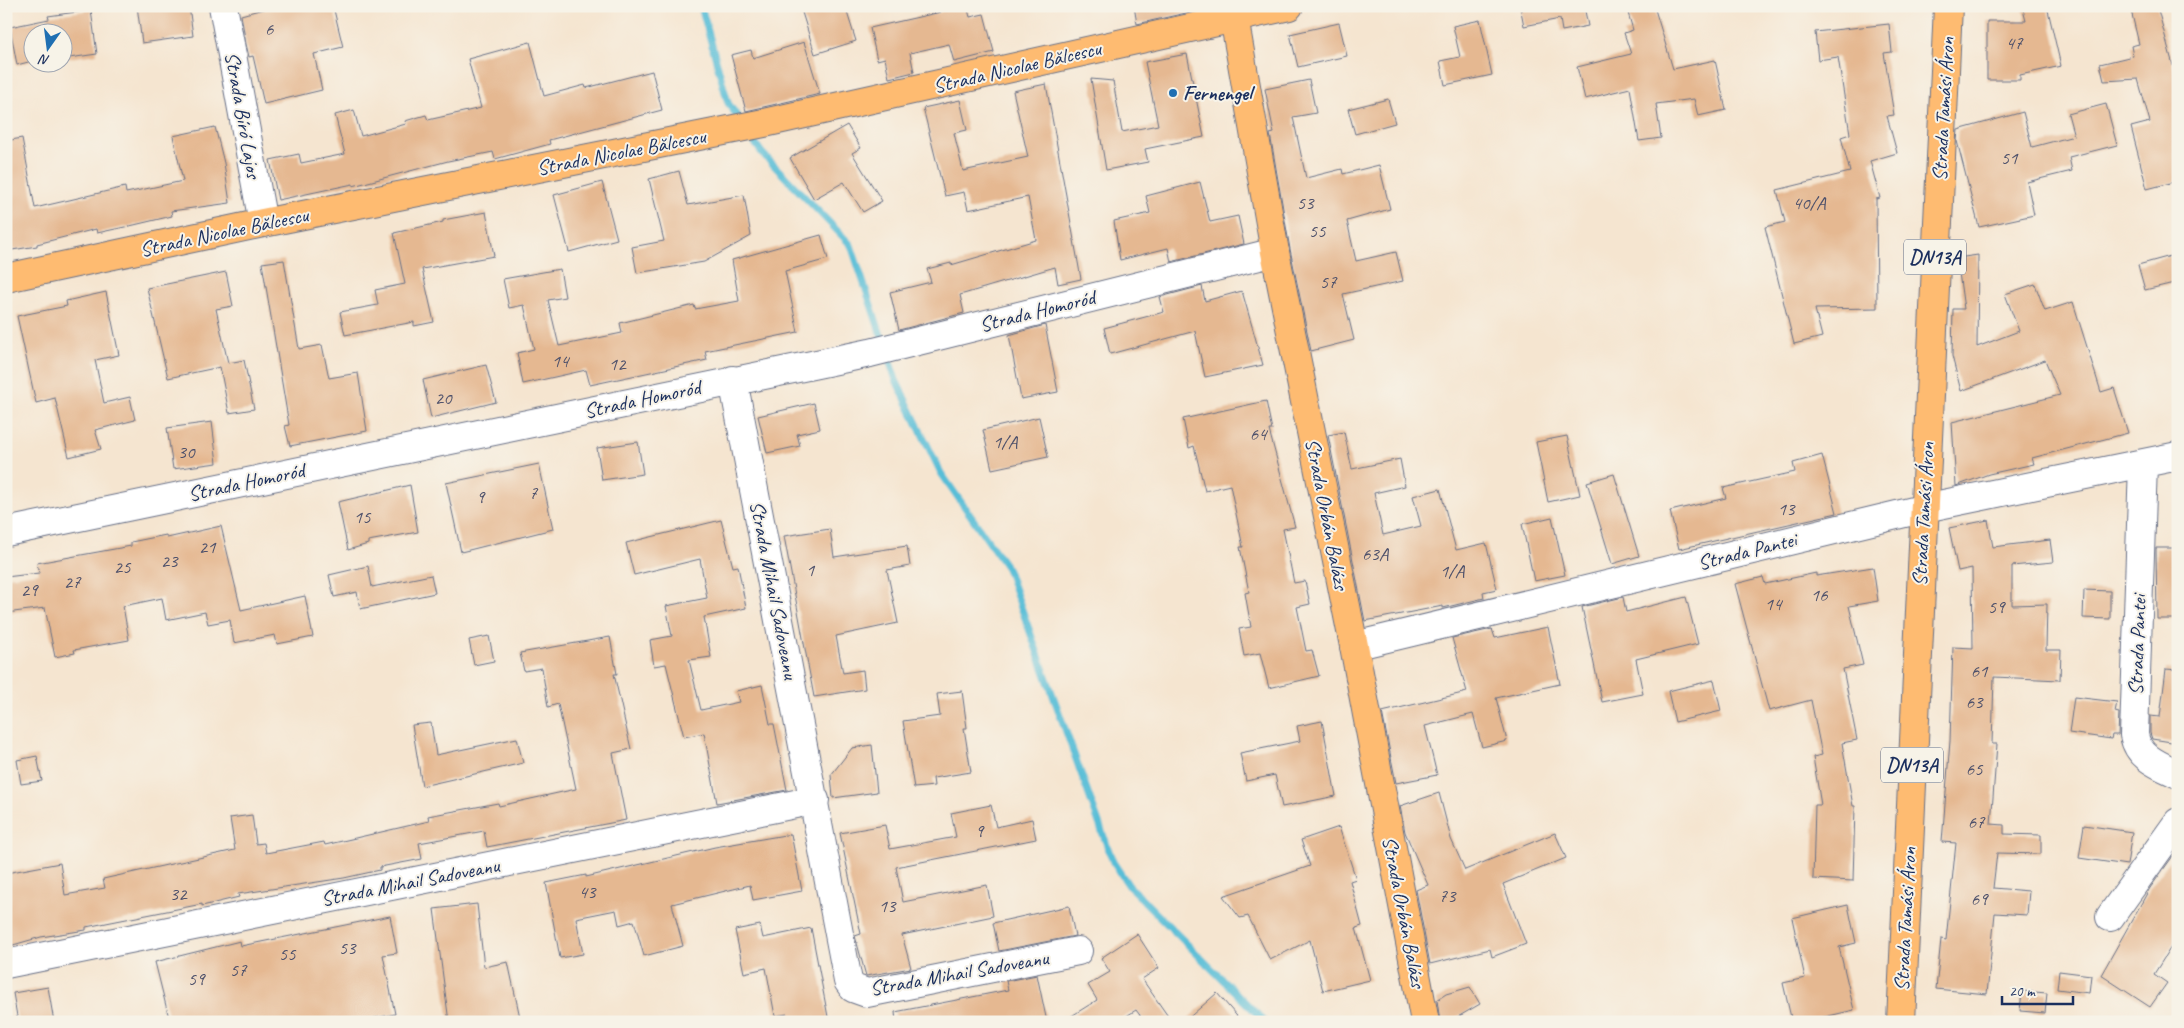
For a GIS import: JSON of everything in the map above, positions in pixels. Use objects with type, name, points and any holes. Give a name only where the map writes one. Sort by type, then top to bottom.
[{"type":"main road","name":"Strada Nicolae Bălcescu","points":[[6,278],[764,123],[1187,28],[1234,13],[1258,12],[1288,6]]},
{"type":"main road","name":"Strada Tamási Áron","points":[[1900,1022],[1948,6]]},
{"type":"main road","name":"Strada Orbán Balázs","points":[[1234,13],[1274,252],[1354,646],[1425,1022]]},
{"type":"street","name":"Strada Bíró Lajos","points":[[224,6],[263,224]]},
{"type":"street","name":"Strada Homoród","points":[[6,532],[882,350],[1274,252]]},
{"type":"street","name":"Strada Mihail Sadoveanu","points":[[733,380],[815,800],[848,981],[853,988],[868,993],[1078,951]]},
{"type":"street","name":"Strada Pantei","points":[[1354,646],[1923,508],[2178,456]]},
{"type":"street","name":"Strada Pantei","points":[[2143,464],[2135,741],[2140,752],[2150,760],[2178,774]]},
{"type":"street","name":"Strada Mihail Sadoveanu","points":[[6,964],[815,800]]},
{"type":"street","points":[[2110,917],[2178,822]]},
{"type":"building","points":[[137,6],[189,6],[193,36],[142,43]]},
{"type":"building","points":[[274,6],[333,6],[343,47],[314,54],[322,90],[264,104],[253,56],[249,57],[241,15]]},
{"type":"building","points":[[800,6],[845,6],[856,41],[815,54]]},
{"type":"building","points":[[940,6],[967,6],[970,17],[984,14],[994,52],[954,62],[949,44],[910,53],[914,72],[889,78],[885,58],[877,60],[870,28],[941,12]]},
{"type":"building","points":[[1134,6],[1195,6],[1195,11],[1137,24]]},
{"type":"building","points":[[1520,6],[1584,6],[1588,26],[1562,31],[1560,19],[1524,26]]},
{"type":"building","points":[[1626,6],[1654,6],[1673,69],[1715,60],[1726,110],[1698,116],[1694,99],[1656,104],[1661,138],[1639,141],[1630,88],[1585,99],[1577,67],[1631,54],[1624,33],[1633,30]]},
{"type":"building","points":[[2022,6],[2047,6],[2061,66],[2020,75],[2020,80],[1987,80],[1987,21],[2026,21]]},
{"type":"building","points":[[2130,6],[2157,6],[2178,84],[2178,181],[2147,189],[2131,127],[2150,122],[2138,79],[2104,81],[2100,64],[2133,56],[2131,46],[2139,44]]},
{"type":"building","points":[[91,10],[97,54],[72,58],[72,22],[34,22],[49,19],[48,16]]},
{"type":"building","points":[[1480,20],[1492,75],[1445,85],[1440,61],[1460,57],[1453,26]]},
{"type":"building","points":[[1339,23],[1347,56],[1298,67],[1290,34]]},
{"type":"building","points":[[1889,24],[1892,52],[1884,53],[1894,115],[1887,116],[1897,153],[1870,161],[1880,198],[1876,199],[1877,308],[1815,309],[1822,337],[1794,344],[1765,227],[1785,222],[1777,190],[1850,172],[1841,137],[1850,134],[1838,57],[1818,60],[1815,32]]},
{"type":"building","points":[[22,25],[22,64],[17,65],[10,27]]},
{"type":"building","points":[[530,42],[544,96],[585,85],[586,88],[652,71],[662,110],[549,140],[550,144],[495,159],[493,152],[448,161],[353,186],[353,184],[278,200],[270,160],[299,154],[301,163],[345,154],[335,115],[354,110],[361,136],[406,124],[405,121],[426,115],[428,120],[481,108],[468,59]]},
{"type":"building","points":[[804,42],[820,94],[746,111],[731,55],[751,50],[753,58]]},
{"type":"building","name":"Fernengel","points":[[1187,54],[1204,137],[1145,149],[1148,162],[1106,170],[1091,79],[1113,81],[1122,132],[1158,125],[1145,62]]},
{"type":"building","points":[[1309,80],[1316,113],[1293,117],[1306,178],[1342,169],[1343,174],[1379,165],[1390,209],[1347,221],[1356,261],[1396,252],[1403,281],[1343,294],[1354,340],[1311,351],[1290,249],[1270,134],[1274,133],[1265,89]]},
{"type":"building","points":[[1046,84],[1081,279],[1058,284],[1055,267],[960,295],[964,313],[899,330],[890,292],[931,282],[927,269],[951,263],[951,265],[1036,240],[1028,197],[968,210],[964,192],[945,196],[923,108],[960,100],[967,130],[954,133],[963,171],[1028,157],[1013,91]]},
{"type":"building","points":[[1388,99],[1395,123],[1355,134],[1348,109]]},
{"type":"building","points":[[2106,104],[2117,145],[2069,157],[2072,171],[2027,182],[2034,215],[1979,227],[1957,141],[1958,130],[2023,112],[2032,147],[2074,136],[2068,114]]},
{"type":"building","points":[[847,125],[861,148],[852,153],[882,201],[863,212],[844,182],[814,199],[790,158]]},
{"type":"building","points":[[215,127],[224,163],[230,203],[171,211],[172,216],[97,233],[96,229],[37,244],[37,246],[6,251],[6,141],[22,138],[35,208],[125,187],[126,193],[183,181],[173,136]]},
{"type":"building","points":[[679,171],[688,205],[744,195],[751,236],[704,262],[637,273],[632,247],[664,241],[649,179]]},
{"type":"building","points":[[602,182],[617,239],[569,252],[554,195]]},
{"type":"building","points":[[1200,182],[1210,222],[1238,216],[1244,244],[1171,262],[1168,248],[1120,260],[1114,221],[1150,213],[1146,196]]},
{"type":"building","points":[[486,212],[494,256],[422,269],[434,322],[414,326],[414,322],[345,335],[340,312],[378,305],[375,290],[405,284],[394,233],[443,222],[443,220]]},
{"type":"building","points":[[821,235],[828,259],[785,271],[798,332],[705,351],[707,360],[590,385],[586,370],[523,384],[517,353],[534,349],[524,305],[509,308],[503,279],[560,269],[565,297],[548,300],[559,346],[622,333],[620,323],[694,305],[695,309],[739,301],[732,260]]},
{"type":"building","points":[[2178,254],[2178,282],[2145,290],[2138,265]]},
{"type":"building","points":[[1978,255],[1977,347],[2019,331],[2005,294],[2035,284],[2045,311],[2073,302],[2101,392],[2114,388],[2128,433],[2032,458],[2034,464],[1989,474],[1956,486],[1952,422],[2060,395],[2045,360],[1961,391],[1952,356],[1953,309],[1964,309],[1957,258]]},
{"type":"building","points":[[284,260],[299,349],[322,345],[329,378],[358,373],[367,431],[290,446],[285,426],[289,425],[262,263]]},
{"type":"building","points":[[226,272],[233,306],[216,309],[228,363],[244,360],[254,409],[229,413],[220,367],[168,378],[147,288]]},
{"type":"building","points":[[1202,286],[1205,301],[1242,291],[1263,365],[1205,377],[1195,331],[1110,354],[1104,328],[1164,312],[1160,297]]},
{"type":"building","points":[[106,292],[119,355],[95,360],[104,403],[130,397],[135,420],[95,430],[101,449],[69,457],[55,398],[36,403],[17,316],[67,306],[66,301]]},
{"type":"building","points":[[1045,325],[1058,392],[1021,399],[1009,335]]},
{"type":"building","points":[[486,365],[496,402],[431,418],[423,380]]},
{"type":"building","points":[[1266,401],[1272,430],[1269,430],[1295,527],[1283,529],[1294,583],[1305,581],[1310,604],[1297,607],[1306,651],[1312,650],[1319,676],[1269,688],[1260,653],[1244,656],[1239,629],[1251,627],[1245,593],[1249,592],[1240,547],[1243,547],[1230,485],[1205,491],[1194,446],[1189,448],[1183,419]]},
{"type":"building","points":[[814,403],[820,429],[797,434],[800,446],[767,453],[758,416]]},
{"type":"building","points":[[1039,417],[1048,457],[992,469],[983,430]]},
{"type":"building","points":[[212,422],[217,463],[173,469],[167,428]]},
{"type":"building","points":[[1344,432],[1352,469],[1400,459],[1405,486],[1374,493],[1383,535],[1421,526],[1413,496],[1440,489],[1456,550],[1486,543],[1497,589],[1483,592],[1484,598],[1443,608],[1443,606],[1365,621],[1328,435]]},
{"type":"building","points":[[1567,436],[1580,495],[1548,502],[1536,442]]},
{"type":"building","points":[[638,442],[643,474],[602,480],[597,448]]},
{"type":"building","points":[[1822,455],[1837,513],[1679,549],[1670,511],[1726,498],[1723,488],[1795,472],[1793,463]]},
{"type":"building","points":[[539,464],[553,529],[461,552],[446,483]]},
{"type":"building","points":[[1614,474],[1639,556],[1612,564],[1587,482]]},
{"type":"building","points":[[410,485],[418,532],[368,541],[368,544],[348,550],[338,502]]},
{"type":"building","points":[[1552,517],[1565,575],[1534,581],[1522,524]]},
{"type":"building","points":[[721,520],[733,567],[738,566],[746,608],[704,617],[711,657],[689,660],[701,710],[739,702],[736,691],[762,685],[770,724],[774,724],[787,790],[717,803],[704,733],[684,737],[666,664],[654,666],[650,640],[672,636],[666,606],[707,598],[700,559],[634,575],[626,543]]},
{"type":"building","points":[[1988,520],[1993,547],[2050,540],[2053,562],[2012,566],[2012,605],[2047,604],[2046,650],[2061,650],[2060,680],[1994,677],[1992,744],[1997,744],[1991,824],[2004,825],[2004,834],[2041,835],[2041,854],[1997,853],[1993,888],[2029,891],[2027,915],[1995,913],[1987,994],[1936,989],[1941,939],[1946,940],[1956,843],[1942,842],[1950,741],[1953,647],[1973,648],[1972,568],[1958,571],[1949,528]]},
{"type":"building","points":[[221,526],[241,610],[305,596],[313,637],[277,644],[275,635],[234,643],[230,620],[208,624],[205,612],[166,620],[162,598],[123,606],[129,640],[74,650],[75,653],[55,657],[45,608],[6,613],[6,577],[39,573],[37,563],[131,546],[131,542],[166,535],[167,538]]},
{"type":"building","points":[[830,529],[834,557],[907,546],[910,566],[887,570],[898,623],[836,636],[843,673],[863,670],[865,689],[814,697],[784,536]]},
{"type":"building","points":[[2156,548],[2178,548],[2178,619],[2157,619]]},
{"type":"building","points":[[368,566],[372,587],[431,575],[435,593],[360,609],[357,592],[334,597],[329,575]]},
{"type":"building","points":[[1873,567],[1878,601],[1849,606],[1863,665],[1843,669],[1857,740],[1842,743],[1853,806],[1855,806],[1853,881],[1813,879],[1815,805],[1821,805],[1813,757],[1822,755],[1811,700],[1769,711],[1735,584],[1763,577],[1765,584],[1816,573],[1816,576]]},
{"type":"building","points":[[2084,590],[2110,591],[2110,619],[2083,618]]},
{"type":"building","points":[[1623,597],[1626,612],[1686,597],[1698,644],[1636,659],[1643,694],[1602,702],[1582,607]]},
{"type":"building","points":[[1548,627],[1560,684],[1496,698],[1507,741],[1482,747],[1473,714],[1425,726],[1437,775],[1396,783],[1382,712],[1467,692],[1452,638],[1492,629],[1495,638]]},
{"type":"building","points":[[489,636],[494,661],[474,665],[469,640]]},
{"type":"building","points":[[610,637],[617,674],[614,674],[631,749],[613,753],[626,820],[487,847],[484,831],[419,843],[422,859],[380,867],[380,870],[344,878],[238,894],[239,897],[202,906],[202,904],[86,927],[86,930],[41,937],[6,947],[6,873],[60,863],[65,895],[105,888],[103,879],[235,850],[230,818],[252,815],[256,844],[264,843],[266,853],[324,842],[325,845],[429,821],[428,816],[498,803],[499,806],[576,789],[558,704],[548,707],[542,668],[524,671],[520,653]]},
{"type":"building","points":[[2166,669],[2178,670],[2178,743],[2152,739],[2150,733],[2150,716],[2160,717]]},
{"type":"building","points":[[1714,680],[1721,711],[1675,722],[1668,691]]},
{"type":"building","points":[[962,691],[967,728],[964,728],[971,772],[933,778],[934,786],[914,788],[903,721],[940,716],[937,694]]},
{"type":"building","points":[[2074,697],[2117,702],[2115,712],[2119,713],[2118,735],[2112,735],[2111,739],[2069,733]]},
{"type":"building","points":[[1322,721],[1336,796],[1282,807],[1275,775],[1246,781],[1240,753],[1300,741],[1297,726]]},
{"type":"building","points":[[431,723],[436,755],[517,738],[523,763],[422,786],[412,725]]},
{"type":"building","points":[[872,745],[877,792],[833,798],[831,775],[852,748]]},
{"type":"building","points":[[37,756],[42,781],[21,784],[17,760]]},
{"type":"building","points":[[1439,793],[1451,839],[1465,870],[1555,833],[1566,858],[1503,884],[1526,944],[1492,957],[1490,949],[1430,964],[1416,890],[1428,885],[1405,832],[1400,806]]},
{"type":"building","points":[[991,805],[996,827],[1032,819],[1036,839],[896,867],[903,902],[987,885],[993,916],[902,935],[911,968],[866,976],[855,936],[861,934],[840,833],[885,825],[890,849],[956,837],[951,813]]},
{"type":"building","points":[[2084,825],[2132,832],[2127,865],[2079,858]]},
{"type":"building","points":[[1339,827],[1356,879],[1350,881],[1362,926],[1356,928],[1370,980],[1323,991],[1310,940],[1270,960],[1248,916],[1240,918],[1223,896],[1310,866],[1301,840]]},
{"type":"building","points":[[791,834],[802,891],[753,900],[750,885],[672,904],[683,946],[644,956],[634,921],[619,925],[616,910],[576,918],[583,954],[560,958],[546,883],[586,875],[586,877],[715,847]]},
{"type":"building","points":[[2178,849],[2178,936],[2154,974],[2167,983],[2150,1007],[2101,975],[2150,888]]},
{"type":"building","points":[[477,904],[484,967],[508,962],[521,1022],[449,1022],[434,909]]},
{"type":"building","points":[[1848,905],[1856,943],[1839,947],[1854,1010],[1803,1022],[1792,1022],[1783,983],[1805,978],[1792,918]]},
{"type":"building","points":[[1069,906],[1075,936],[999,951],[993,923]]},
{"type":"building","points":[[390,916],[397,953],[383,955],[395,1014],[356,1022],[170,1022],[155,962],[240,941],[241,946]]},
{"type":"building","points":[[760,925],[763,938],[811,928],[829,1022],[788,1022],[787,1014],[775,1016],[766,968],[744,973],[735,930]]},
{"type":"building","points":[[1137,934],[1159,968],[1142,979],[1172,1022],[1145,1022],[1136,1010],[1117,1022],[1062,1022],[1097,1000],[1088,985],[1110,972],[1101,958]]},
{"type":"building","points":[[2059,971],[2091,975],[2089,993],[2057,989]]},
{"type":"building","points":[[1037,975],[1047,1022],[896,1022],[895,1012],[1008,990],[1006,981]]},
{"type":"building","points":[[48,987],[54,1022],[18,1022],[13,993]]},
{"type":"building","points":[[1470,987],[1480,1004],[1449,1022],[1440,1022],[1437,1000],[1446,994]]},
{"type":"building","points":[[2022,991],[2047,993],[2045,1013],[2020,1011]]},
{"type":"building","points":[[1217,993],[1242,1022],[1184,1022]]},
{"type":"waterway","points":[[701,6],[728,103],[741,122]]},
{"type":"waterway","points":[[748,133],[762,153],[851,245],[884,344]]},
{"type":"waterway","points":[[887,354],[896,380],[941,473],[1007,568],[1113,862],[1129,886],[1265,1022]]},
{"type":"place","name":"Fernengel","points":[[1173,93]]}]
